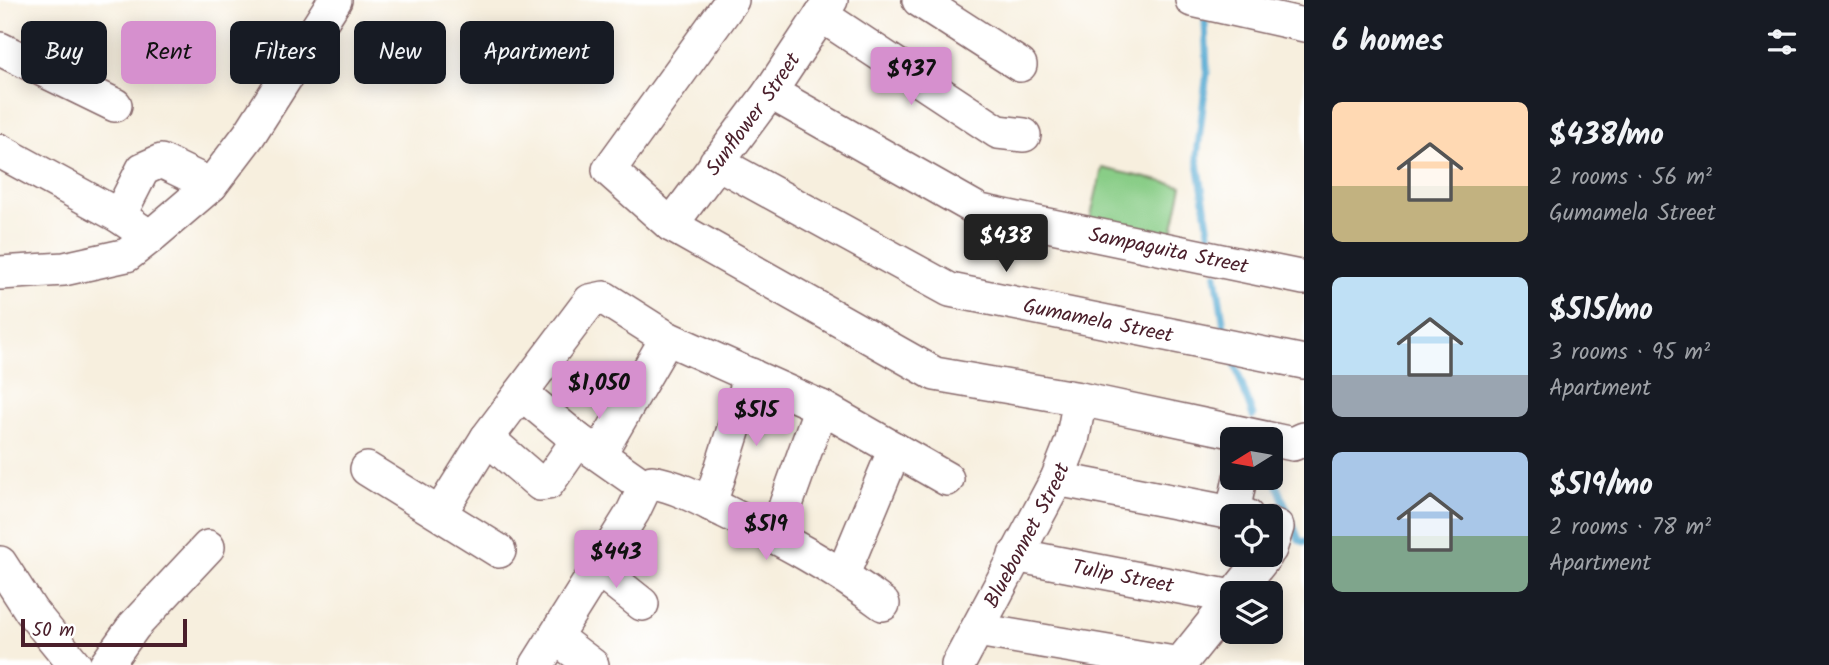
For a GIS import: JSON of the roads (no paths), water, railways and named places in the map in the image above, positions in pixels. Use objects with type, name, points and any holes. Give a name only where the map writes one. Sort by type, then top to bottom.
[{"type":"street","points":[[0,273],[64,269],[127,255],[150,237],[211,185],[249,135],[335,0]]},
{"type":"street","points":[[732,0],[609,170],[671,225],[935,374],[1080,399],[1220,430]]},
{"type":"street","points":[[919,0],[1020,65]]},
{"type":"street","points":[[1192,0],[1252,7],[1304,25]]},
{"type":"street","points":[[826,7],[998,132],[1024,135]]},
{"type":"street","name":"Sunflower Street","points":[[671,225],[770,92],[826,7]]},
{"type":"street","points":[[0,49],[115,105]]},
{"type":"street","name":"Sampaguita Street","points":[[770,92],[979,211],[1304,278]]},
{"type":"street","points":[[0,151],[119,216],[150,237]]},
{"type":"street","points":[[119,216],[143,169],[161,161],[211,185]]},
{"type":"street","name":"Gumamela Street","points":[[716,162],[950,290],[1304,362]]},
{"type":"street","points":[[440,513],[487,438],[590,301],[604,298],[667,338],[821,407],[947,480]]},
{"type":"street","points":[[487,438],[540,484],[548,483],[589,447],[667,338]]},
{"type":"street","points":[[710,504],[751,375]]},
{"type":"street","points":[[521,393],[645,487]]},
{"type":"street","name":"Bluebonnet Street","points":[[958,665],[1057,479],[1072,442],[1080,399]]},
{"type":"street","points":[[775,536],[821,407]]},
{"type":"street","points":[[843,574],[895,449]]},
{"type":"street","points":[[368,469],[499,551]]},
{"type":"street","points":[[1057,479],[1220,521]]},
{"type":"street","points":[[537,665],[633,512],[645,487],[652,482],[710,504],[775,536],[843,574],[883,604]]},
{"type":"street","points":[[106,665],[134,626],[208,547]]},
{"type":"street","name":"Tulip Street","points":[[1015,555],[1220,596]]},
{"type":"street","points":[[0,563],[31,611],[75,665]]},
{"type":"street","points":[[597,568],[642,604]]},
{"type":"street","points":[[977,630],[1180,665],[1220,613]]},
{"type":"street","points":[[555,637],[592,665]]},
{"type":"waterway","points":[[1205,22],[1207,72],[1197,156],[1212,250]]},
{"type":"waterway","points":[[1216,275],[1225,333]]},
{"type":"waterway","points":[[1233,359],[1253,416]]},
{"type":"waterway","points":[[1279,490],[1299,540],[1304,542]]}]
